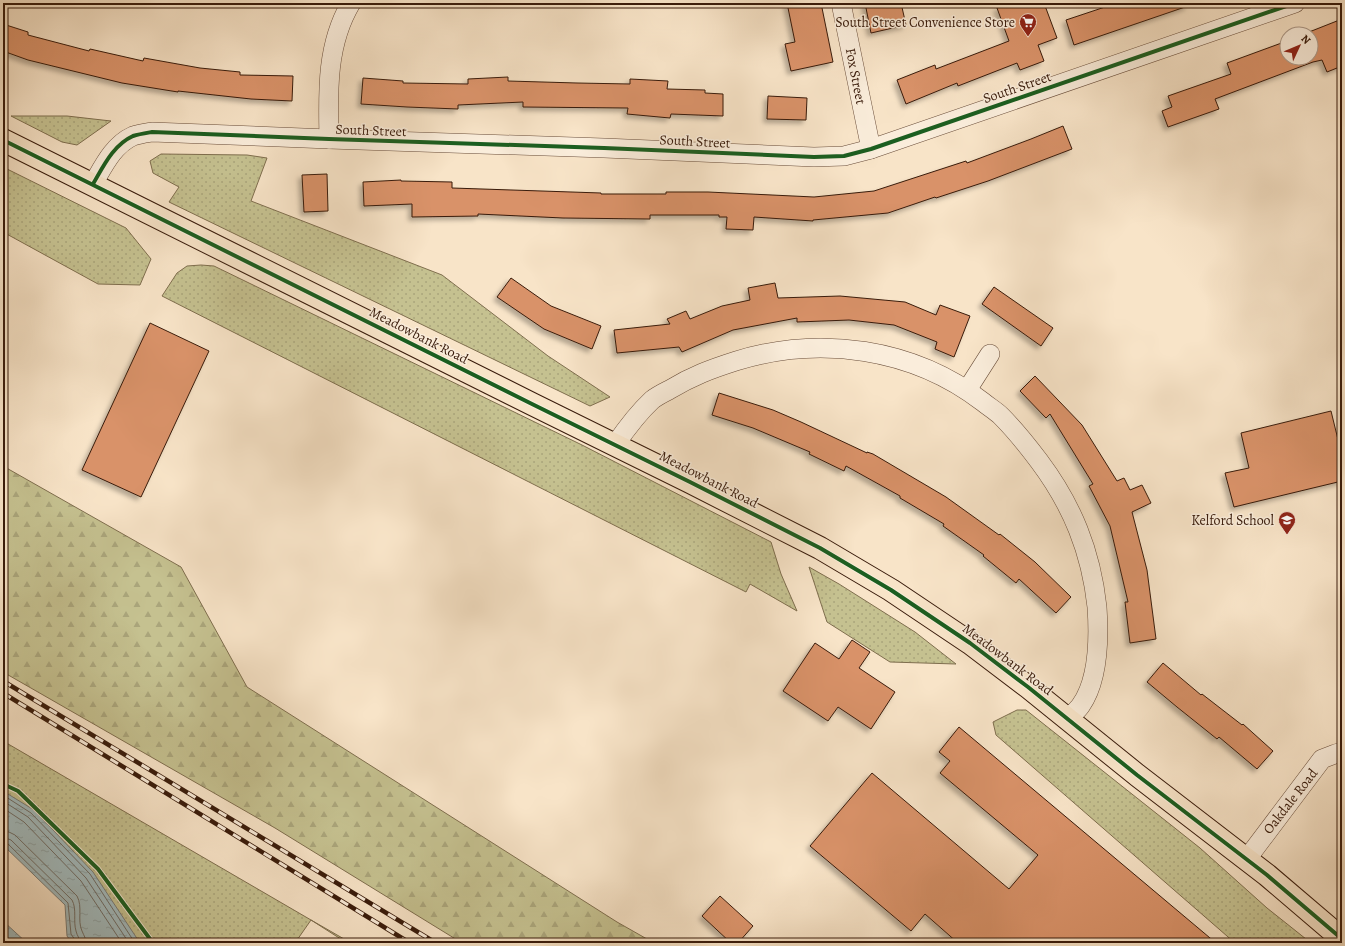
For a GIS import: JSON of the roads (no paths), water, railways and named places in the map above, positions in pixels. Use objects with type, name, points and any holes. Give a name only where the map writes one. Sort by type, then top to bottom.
[{"type":"main road","name":"Meadowbank Road","points":[[3,140],[820,548],[891,590],[970,643],[1267,875],[1342,939]]},
{"type":"street","points":[[328,140],[328,78],[334,45],[345,13],[351,3]]},
{"type":"street","name":"Fox Street","points":[[842,3],[870,149]]},
{"type":"street","name":"South Street","points":[[93,184],[108,159],[118,146],[133,136],[152,132],[328,140],[604,148],[814,157],[844,156],[870,149],[1271,7],[1295,3]]},
{"type":"street","points":[[615,445],[628,426],[653,400],[678,384],[706,370],[759,354],[798,349],[833,348],[858,350],[892,356],[931,370],[968,390],[1000,416],[1026,443],[1049,474],[1066,502],[1079,529],[1088,555],[1095,586],[1098,619],[1098,648],[1092,680],[1082,704],[1068,719]]},
{"type":"street","points":[[968,390],[990,354]]},
{"type":"street","name":"Oakdale Road","points":[[1246,860],[1322,759],[1342,752]]},
{"type":"water","points":[[3,791],[34,810],[93,872],[140,943],[72,943],[67,936],[65,905],[3,845]]},
{"type":"water","points":[[3,921],[27,943],[3,943]]},
{"type":"railway","points":[[3,681],[436,943]]},
{"type":"railway","points":[[3,693],[410,943]]},
{"type":"place","name":"South Street Convenience Store","points":[[1028,37]]},
{"type":"place","name":"Kelford School","points":[[1287,535]]}]
